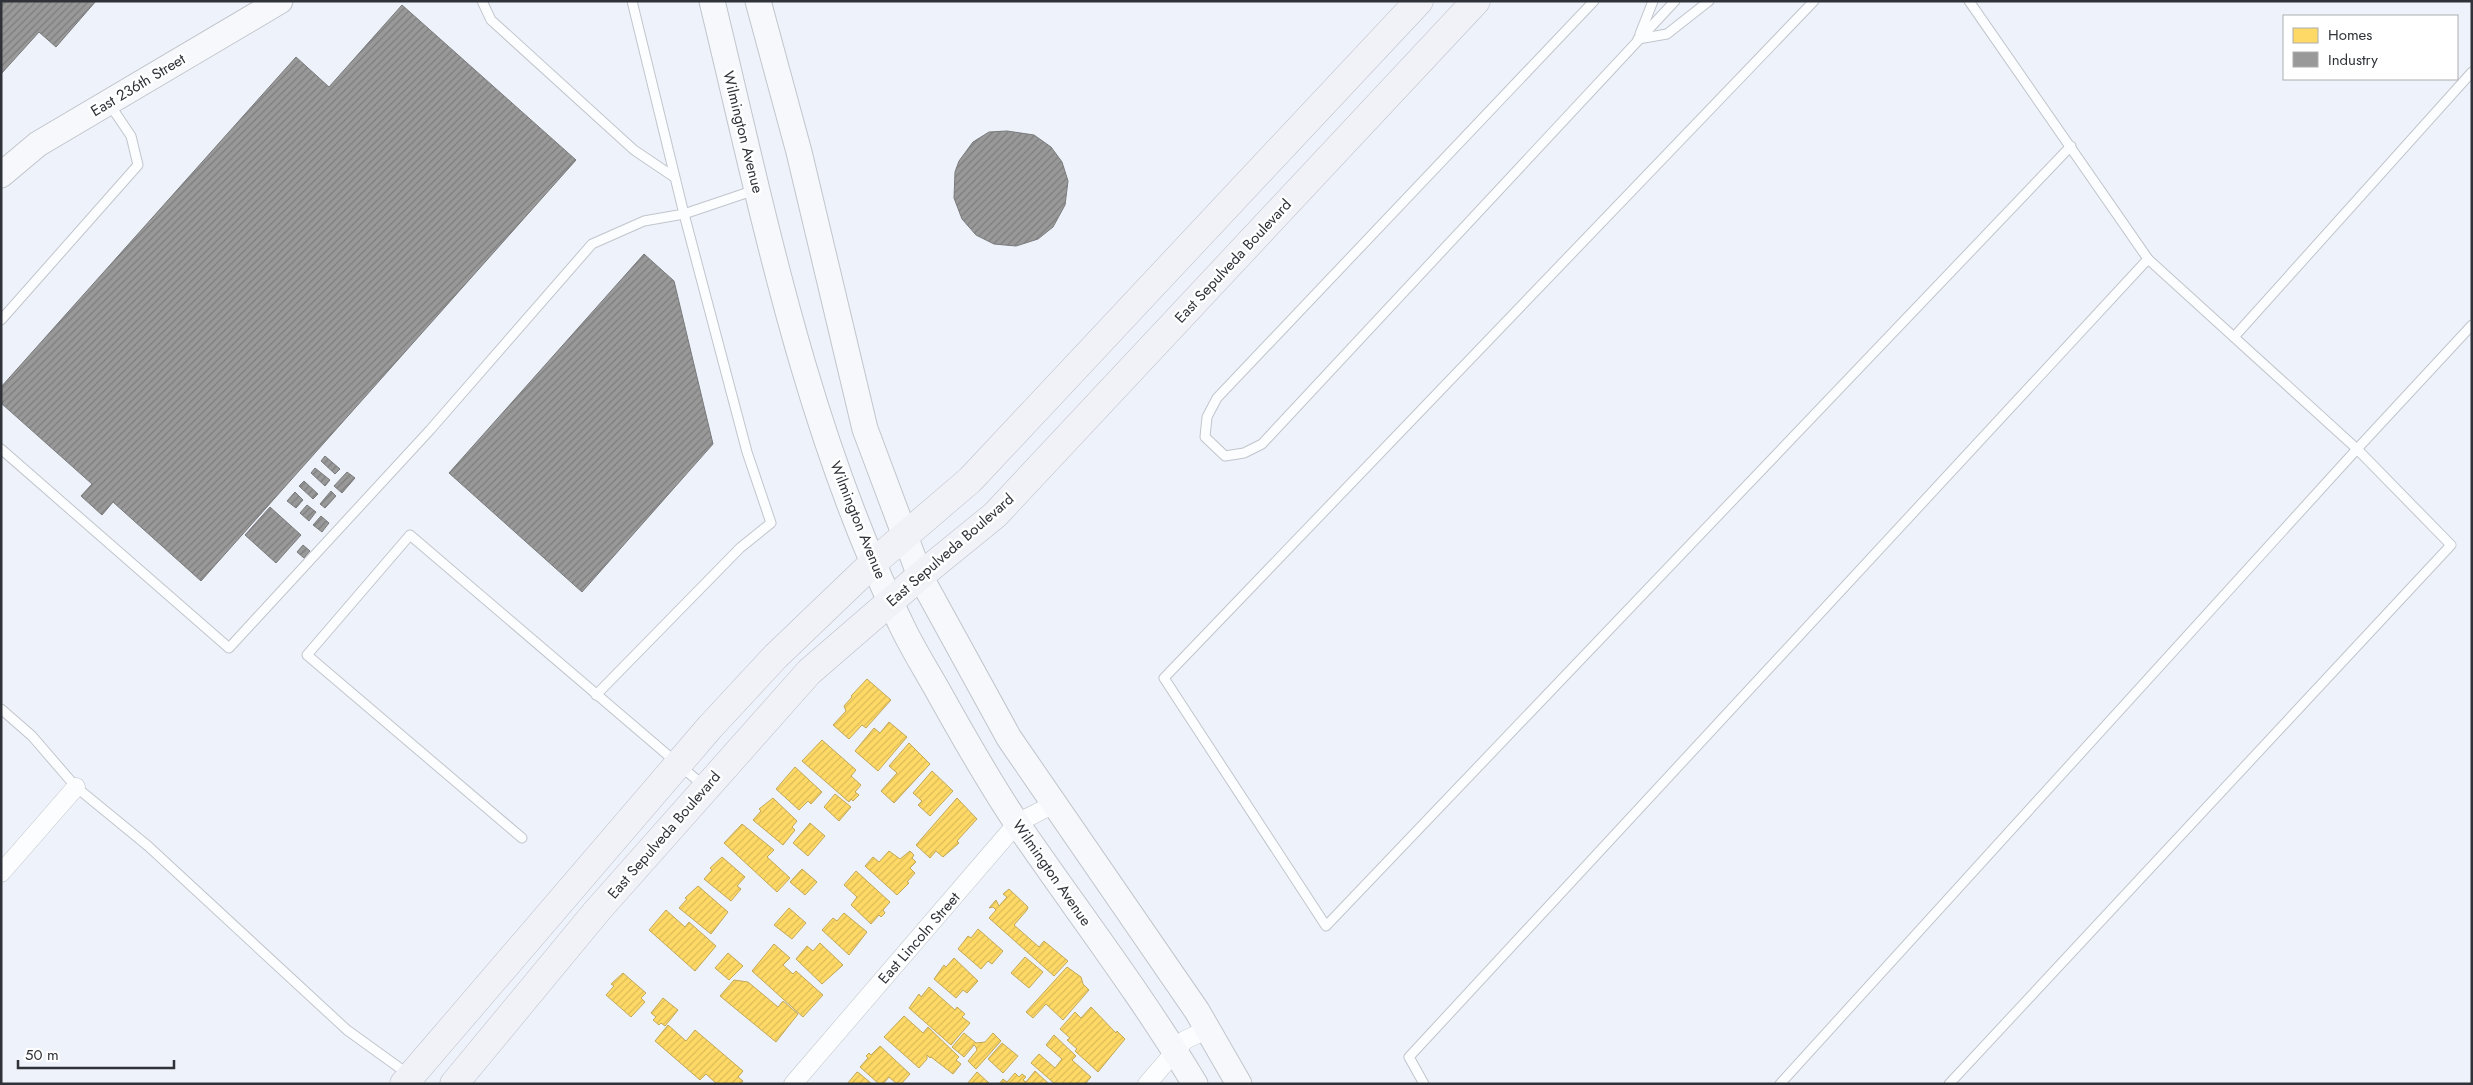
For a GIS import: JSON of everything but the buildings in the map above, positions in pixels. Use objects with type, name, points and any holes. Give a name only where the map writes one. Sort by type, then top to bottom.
[{"type":"main road","name":"East 236th Street","points":[[1,175],[38,144],[280,1]]},
{"type":"main road","name":"Wilmington Avenue","points":[[712,1],[796,343],[818,414],[873,563],[901,624],[975,758],[1017,823],[1175,1051],[1195,1084]]},
{"type":"main road","points":[[758,1],[799,152],[865,429],[903,535],[920,576],[1009,738],[1197,1011],[1206,1030],[1239,1084]]},
{"type":"main road","points":[[412,1081],[678,765],[776,656],[903,535],[970,480],[1419,1]]},
{"type":"main road","name":"East Sepulveda Boulevard","points":[[454,1084],[597,911],[810,672],[920,576],[995,515],[1476,1]]},
{"type":"street","points":[[1,873],[76,787]]},
{"type":"street","name":"East Lincoln Street","points":[[793,1084],[1017,823],[1054,804]]},
{"type":"street","points":[[1147,1084],[1185,1040],[1206,1030]]},
{"type":"lane","points":[[482,1],[491,20],[634,150],[674,177]]},
{"type":"lane","points":[[596,695],[740,548],[771,523],[747,452],[674,177],[632,1]]},
{"type":"lane","points":[[1594,1],[1217,398],[1207,417],[1205,438],[1225,456],[1244,453],[1262,444],[1675,1]]},
{"type":"lane","points":[[1638,39],[1653,1]]},
{"type":"lane","points":[[1638,39],[1667,34],[1709,1]]},
{"type":"lane","points":[[1814,1],[1164,678],[1326,926],[2070,146]]},
{"type":"lane","points":[[1949,1084],[2451,545],[2357,449],[2148,260],[1969,1]]},
{"type":"lane","points":[[2234,337],[2472,72]]},
{"type":"lane","points":[[1,320],[138,165],[131,136],[108,102]]},
{"type":"lane","points":[[1,449],[228,648],[430,430],[592,244],[644,221],[684,214],[757,189]]},
{"type":"lane","points":[[1424,1084],[1409,1057],[2148,260]]},
{"type":"lane","points":[[1780,1084],[2472,325]]},
{"type":"lane","points":[[522,838],[307,655],[410,535],[706,788]]},
{"type":"lane","points":[[1,710],[32,736],[76,787],[148,846],[347,1030],[412,1081]]}]
